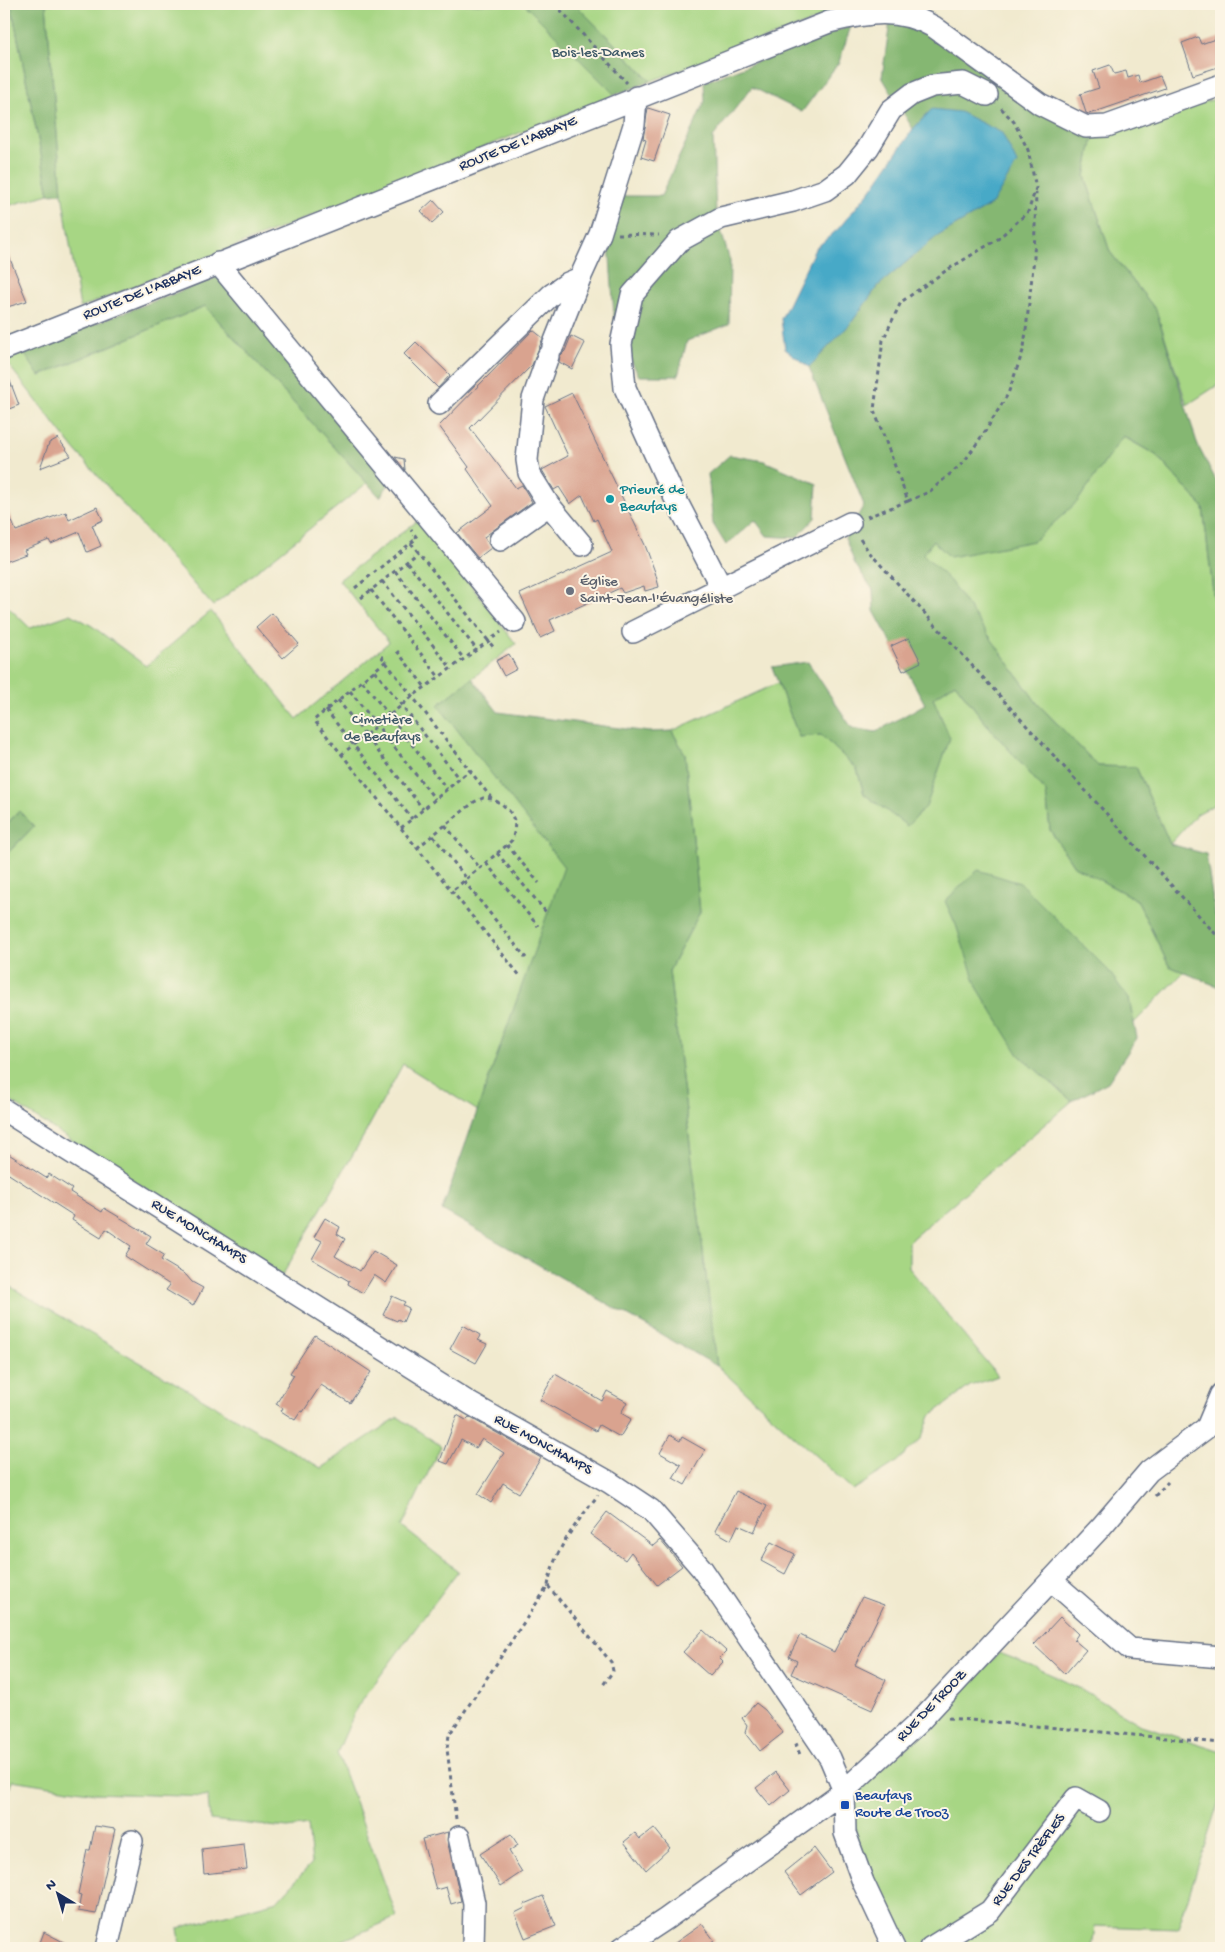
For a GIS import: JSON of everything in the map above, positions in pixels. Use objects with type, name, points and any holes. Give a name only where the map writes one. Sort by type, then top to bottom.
[{"type":"street","name":"ROUTE DE L'ABBAYE","points":[[4,348],[636,97],[829,22],[863,14],[891,13],[920,20],[934,27],[1023,93],[1070,121],[1086,127],[1107,126],[1221,85]]},
{"type":"street","points":[[721,587],[673,494],[626,388],[621,344],[632,295],[679,240],[721,218],[794,201],[825,190],[847,174],[868,148],[891,110],[912,94],[932,86],[963,83],[986,95]]},
{"type":"street","points":[[582,545],[549,506],[529,473],[527,460],[533,399],[550,351],[600,234],[634,125],[636,97]]},
{"type":"street","points":[[218,263],[315,382],[385,462],[515,622]]},
{"type":"street","points":[[439,404],[551,295],[568,283],[580,278]]},
{"type":"street","points":[[500,540],[549,506]]},
{"type":"street","points":[[633,632],[850,523]]},
{"type":"street","name":"RUE MONCHAMPS","points":[[4,1110],[470,1404],[609,1482],[651,1510],[702,1569],[830,1758],[844,1791],[845,1834],[863,1882],[894,1948]]},
{"type":"street","points":[[1215,1421],[1221,1394]]},
{"type":"street","name":"RUE DE TROOZ","points":[[622,1948],[666,1919],[844,1791],[924,1716],[1051,1580],[1149,1471],[1215,1421]]},
{"type":"street","points":[[1051,1580],[1130,1649],[1221,1657]]},
{"type":"street","name":"RUE DES TRÈFLES","points":[[930,1948],[990,1911],[1076,1798],[1100,1811]]},
{"type":"street","points":[[459,1837],[474,1903],[473,1948]]},
{"type":"street","points":[[107,1948],[132,1841]]},
{"type":"path","points":[[555,4],[625,80],[636,97]]},
{"type":"path","points":[[986,95],[1014,122],[1028,150],[1036,188],[1034,258],[1024,348],[1008,394],[964,462],[929,492],[850,523],[870,553],[1221,940]]},
{"type":"path","points":[[908,501],[874,410],[883,340],[901,302],[947,270],[998,239],[1028,212],[1036,188]]},
{"type":"path","points":[[600,234],[668,235],[679,240]]},
{"type":"path","points":[[355,588],[417,538],[411,530]]},
{"type":"path","points":[[411,543],[494,648]]},
{"type":"path","points":[[361,598],[419,552]]},
{"type":"path","points":[[407,562],[476,650]]},
{"type":"path","points":[[396,571],[464,659]]},
{"type":"path","points":[[382,581],[451,668]]},
{"type":"path","points":[[371,590],[439,677]]},
{"type":"path","points":[[341,755],[413,696],[515,622]]},
{"type":"path","points":[[397,651],[425,687]]},
{"type":"path","points":[[382,656],[492,799]]},
{"type":"path","points":[[386,662],[314,720],[521,977]]},
{"type":"path","points":[[375,671],[459,779]]},
{"type":"path","points":[[362,681],[447,789]]},
{"type":"path","points":[[350,690],[435,799]]},
{"type":"path","points":[[338,700],[423,809]]},
{"type":"path","points":[[326,710],[412,819]]},
{"type":"path","points":[[401,828],[470,770]]},
{"type":"path","points":[[417,848],[474,802],[483,798],[492,799],[502,804],[510,812],[515,822],[512,840],[452,891]]},
{"type":"path","points":[[446,825],[480,868]]},
{"type":"path","points":[[433,836],[526,958]]},
{"type":"path","points":[[507,845],[539,883]]},
{"type":"path","points":[[497,853],[546,912]]},
{"type":"path","points":[[486,863],[538,926]]},
{"type":"path","points":[[459,1837],[447,1749],[449,1734],[548,1586],[550,1570],[558,1551],[609,1482]]},
{"type":"path","points":[[548,1586],[611,1662],[613,1672],[603,1685]]},
{"type":"path","points":[[924,1716],[1221,1744]]},
{"type":"green space","points":[[4,4],[11,4],[49,194],[4,207]]},
{"type":"green space","points":[[11,4],[46,4],[62,193],[49,194]]},
{"type":"green space","points":[[46,4],[524,4],[615,95],[80,308],[62,193]]},
{"type":"green space","name":"Bois-les-Dames","points":[[524,4],[575,4],[651,81],[615,95]]},
{"type":"green space","points":[[575,4],[859,4],[651,81]]},
{"type":"green space","points":[[890,22],[928,28],[1046,114],[1093,137],[1085,176],[1110,252],[1156,310],[1198,446],[1218,484],[1221,483],[1221,660],[1203,507],[1156,455],[1123,436],[1077,502],[1034,541],[950,557],[933,541],[923,554],[950,581],[1037,703],[1098,766],[1136,767],[1170,844],[1206,854],[1215,915],[1221,925],[1221,988],[1169,966],[1137,900],[1074,866],[1050,830],[1046,792],[984,721],[955,683],[933,698],[950,738],[926,807],[907,826],[864,794],[857,769],[821,735],[799,737],[772,667],[808,662],[852,728],[876,732],[925,704],[874,611],[873,590],[855,564],[845,538],[864,505],[809,367],[851,323],[878,286],[936,237],[992,204],[932,109],[913,129],[882,77]]},
{"type":"green space","points":[[851,26],[839,62],[802,112],[752,87],[713,137],[716,214],[730,261],[729,324],[687,341],[678,376],[639,376],[615,330],[608,228],[624,196],[661,196],[705,101],[704,82]]},
{"type":"green space","points":[[1218,98],[1221,107],[1221,383],[1187,405],[1156,310],[1110,252],[1085,176],[1093,137]]},
{"type":"green space","points":[[228,273],[392,480],[380,497],[205,306],[39,376],[23,351]]},
{"type":"green space","points":[[205,306],[367,483],[213,606],[75,450],[4,359],[23,351],[40,376]]},
{"type":"green space","points":[[1122,436],[1156,455],[1203,507],[1221,660],[1221,801],[1197,814],[1170,844],[1136,767],[1098,766],[1037,703],[950,582],[923,554],[933,541],[1077,502]]},
{"type":"green space","points":[[730,455],[764,461],[817,484],[815,518],[796,538],[767,536],[755,520],[726,545],[713,524],[708,474]]},
{"type":"green space","name":"Cimetière de Beaufays","points":[[420,519],[516,644],[438,705],[565,867],[478,1111],[403,1064],[282,1276],[4,1097],[4,857],[34,826],[19,811],[4,827],[4,603],[30,628],[71,614],[92,626],[146,666],[211,611],[297,719],[389,642],[339,580]]},
{"type":"green space","points":[[472,678],[498,712],[649,732],[672,731],[685,754],[700,912],[669,971],[717,1366],[442,1210],[564,867],[438,705]]},
{"type":"green space","points":[[778,683],[799,737],[821,735],[857,769],[864,794],[933,698],[955,683],[984,721],[1046,792],[1050,830],[1074,866],[1137,900],[1169,966],[1184,972],[1134,1023],[1129,999],[946,901],[1019,1055],[1072,1101],[909,1241],[909,1268],[998,1376],[970,1386],[930,1416],[922,1438],[895,1463],[853,1490],[717,1366],[669,971],[700,912],[685,754],[672,731]]},
{"type":"green space","points":[[19,811],[34,826],[4,857],[4,827]]},
{"type":"green space","points":[[978,870],[1020,883],[1108,970],[1129,999],[1137,1038],[1108,1082],[1072,1101],[1019,1055],[977,987],[956,925],[945,901]]},
{"type":"green space","points":[[4,1283],[321,1468],[398,1417],[441,1446],[402,1527],[458,1571],[357,1707],[337,1753],[397,1917],[325,1948],[181,1948],[178,1928],[277,1901],[312,1863],[308,1825],[288,1828],[210,1820],[208,1797],[95,1793],[12,1780],[4,1808]]},
{"type":"green space","points":[[999,1653],[1031,1665],[1083,1690],[1141,1725],[1221,1751],[1221,1794],[1178,1929],[1095,1926],[1092,1948],[903,1948],[866,1869],[843,1802],[920,1736]]},
{"type":"water","points":[[932,109],[960,112],[1002,133],[1017,163],[992,204],[936,237],[878,286],[851,323],[809,367],[785,349],[781,319],[815,249],[838,229],[870,191],[913,129]]},
{"type":"building","points":[[1198,37],[1201,44],[1221,37],[1221,66],[1193,75],[1182,43]]},
{"type":"building","points":[[1110,65],[1114,74],[1126,71],[1128,78],[1138,75],[1140,83],[1160,76],[1165,88],[1089,114],[1086,113],[1080,94],[1099,88],[1093,71]]},
{"type":"building","points":[[648,108],[670,115],[654,161],[641,157],[646,140],[643,139]]},
{"type":"building","points":[[433,200],[444,212],[432,223],[421,211]]},
{"type":"building","points":[[4,244],[27,301],[4,308]]},
{"type":"building","points":[[533,330],[543,338],[532,365],[470,428],[516,488],[522,485],[532,502],[484,537],[491,548],[478,558],[457,533],[493,506],[467,469],[469,467],[439,426]]},
{"type":"building","points":[[571,336],[585,343],[572,369],[559,362],[560,356],[565,351]]},
{"type":"building","points":[[416,342],[450,375],[438,388],[404,354]]},
{"type":"building","points":[[4,368],[19,405],[4,411]]},
{"type":"building","points":[[572,393],[645,545],[659,587],[645,591],[644,586],[623,593],[620,588],[550,620],[555,631],[540,638],[520,594],[612,552],[597,519],[594,521],[582,495],[570,504],[559,487],[554,490],[542,470],[568,456],[545,406]]},
{"type":"building","points":[[58,438],[71,456],[40,468],[49,443]]},
{"type":"building","points":[[395,457],[404,459],[405,470]]},
{"type":"building","points":[[4,502],[16,531],[66,512],[69,520],[97,507],[103,520],[92,525],[101,546],[87,552],[79,532],[51,544],[49,540],[24,550],[26,554],[4,562]]},
{"type":"building","points":[[272,613],[299,644],[283,658],[256,627]]},
{"type":"building","points":[[909,638],[921,662],[903,671],[891,646]]},
{"type":"building","points":[[509,654],[517,669],[504,676],[496,661]]},
{"type":"building","points":[[4,1151],[46,1178],[49,1174],[72,1189],[70,1192],[102,1212],[104,1208],[151,1236],[146,1244],[164,1255],[161,1260],[203,1288],[193,1306],[166,1290],[170,1285],[125,1256],[131,1246],[106,1229],[101,1238],[72,1220],[74,1216],[4,1171]]},
{"type":"building","points":[[325,1218],[340,1227],[337,1234],[345,1239],[335,1256],[360,1271],[373,1251],[397,1265],[386,1283],[374,1275],[363,1293],[348,1284],[349,1281],[312,1259],[322,1241],[314,1237]]},
{"type":"building","points":[[392,1296],[405,1302],[403,1305],[409,1308],[403,1322],[383,1315]]},
{"type":"building","points":[[463,1325],[480,1335],[478,1340],[487,1344],[476,1363],[450,1349]]},
{"type":"building","points":[[315,1335],[371,1372],[350,1403],[321,1385],[303,1412],[301,1411],[295,1420],[281,1411],[283,1408],[276,1404],[294,1375],[290,1373]]},
{"type":"building","points":[[555,1374],[602,1401],[607,1391],[627,1402],[621,1413],[631,1419],[620,1437],[599,1425],[596,1431],[540,1400]]},
{"type":"building","points":[[457,1415],[466,1420],[469,1417],[541,1458],[519,1493],[503,1483],[491,1503],[478,1494],[504,1453],[482,1439],[476,1448],[461,1440],[448,1464],[440,1461]]},
{"type":"building","points":[[670,1435],[680,1441],[682,1437],[705,1450],[685,1485],[673,1478],[681,1465],[660,1453]]},
{"type":"building","points":[[736,1491],[767,1506],[754,1532],[738,1525],[731,1540],[715,1531]]},
{"type":"building","points":[[607,1512],[653,1546],[660,1540],[682,1566],[657,1585],[631,1552],[625,1560],[590,1534]]},
{"type":"building","points":[[771,1542],[795,1554],[785,1574],[761,1561]]},
{"type":"building","points":[[862,1597],[884,1605],[855,1665],[886,1680],[872,1710],[791,1674],[797,1661],[789,1657],[800,1635],[834,1652]]},
{"type":"building","points":[[1060,1617],[1078,1634],[1074,1640],[1086,1650],[1065,1674],[1034,1645]]},
{"type":"building","points":[[703,1630],[726,1651],[719,1658],[723,1662],[710,1676],[683,1652]]},
{"type":"building","points":[[756,1703],[765,1710],[783,1733],[760,1751],[745,1732],[747,1725],[742,1718]]},
{"type":"building","points":[[776,1772],[790,1790],[771,1806],[756,1788]]},
{"type":"building","points":[[95,1826],[115,1829],[96,1914],[78,1911],[81,1895],[78,1894],[87,1850],[90,1850]]},
{"type":"building","points":[[654,1828],[670,1848],[646,1870],[624,1842],[635,1833],[640,1839]]},
{"type":"building","points":[[448,1832],[447,1840],[461,1901],[451,1904],[446,1887],[436,1890],[422,1839]]},
{"type":"building","points":[[511,1834],[518,1845],[509,1851],[522,1872],[501,1886],[480,1854]]},
{"type":"building","points":[[244,1844],[247,1869],[204,1874],[202,1849]]},
{"type":"building","points":[[814,1848],[832,1872],[801,1895],[784,1872]]},
{"type":"building","points":[[543,1896],[556,1926],[525,1938],[515,1913],[525,1908],[524,1904]]},
{"type":"building","points":[[702,1924],[714,1940],[703,1948],[668,1948]]},
{"type":"building","points":[[44,1932],[75,1948],[38,1948]]},
{"type":"place","name":"Prieuré de Beaufays","points":[[610,499]]},
{"type":"place","name":"Église Saint-Jean-l'Évangéliste","points":[[570,591]]},
{"type":"place","name":"Beaufays Route de Trooz","points":[[845,1805]]}]
